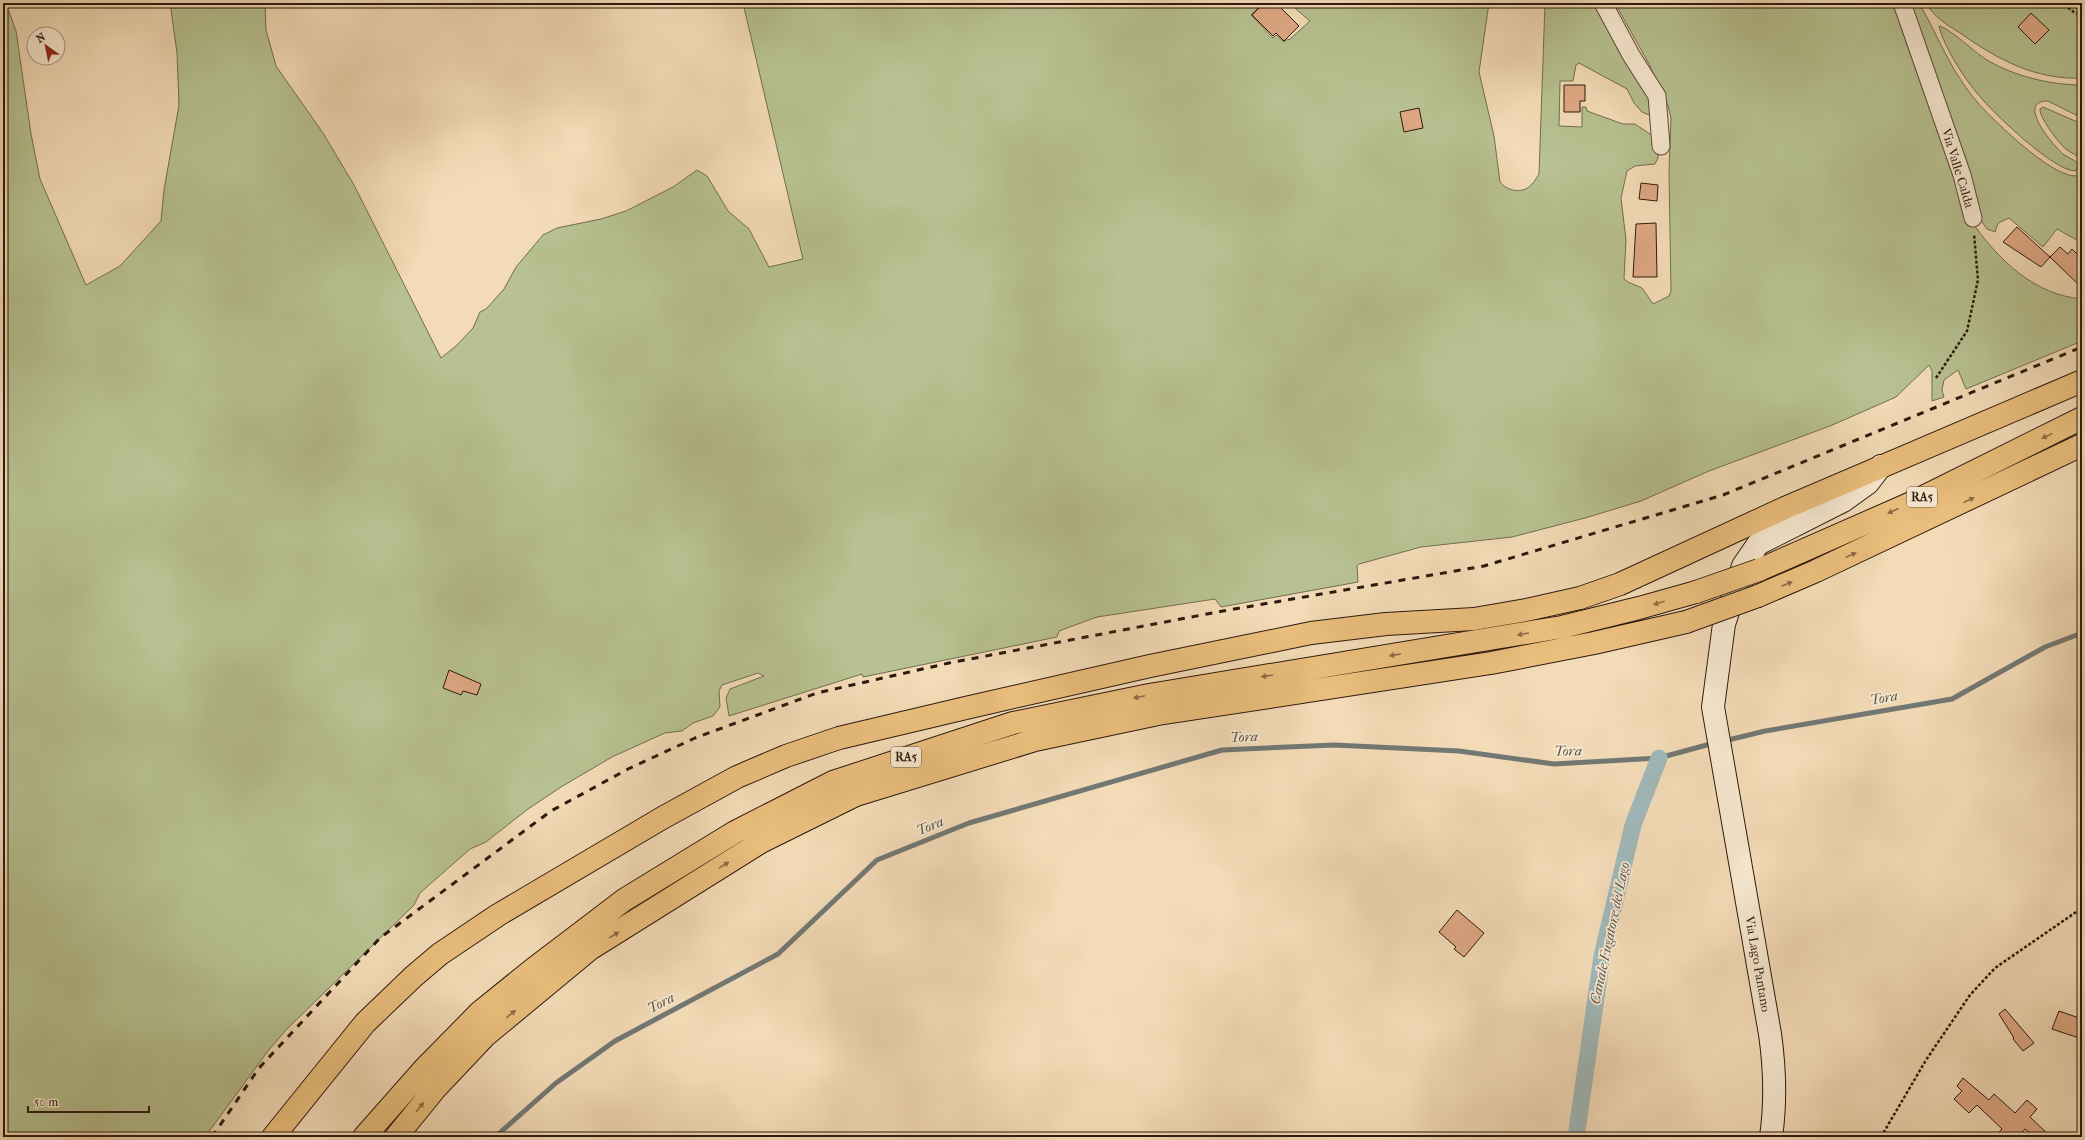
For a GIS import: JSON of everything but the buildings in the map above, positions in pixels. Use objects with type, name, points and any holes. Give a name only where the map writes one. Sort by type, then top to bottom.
[{"type":"main road","points":[[273,1137],[365,1023],[414,976],[440,954],[498,915],[664,817],[737,777],[786,756],[839,738],[970,707],[1150,666],[1311,633],[1379,624],[1474,619],[1526,610],[1580,598],[1620,584],[1882,465],[2082,381]]},
{"type":"main road","name":"RA5","points":[[364,1137],[424,1069],[480,1012],[618,904],[735,832],[833,782],[1013,723],[1149,695],[1562,627],[1696,592],[1759,570],[1910,504],[2082,418]]},
{"type":"main road","name":"RA5","points":[[396,1137],[435,1088],[485,1036],[590,950],[761,842],[856,795],[1035,740],[1143,717],[1491,663],[1594,644],[1686,622],[1758,596],[1816,571],[2082,445]]},
{"type":"street","points":[[1603,3],[1631,55],[1657,96],[1661,146]]},
{"type":"street","name":"Via Valle Calda","points":[[1902,3],[1962,175],[1973,218]]},
{"type":"street","name":"Via Lago Pantano","points":[[1771,1137],[1774,1116],[1774,1060],[1729,792],[1713,707],[1724,624],[1743,566],[1758,544],[1843,501],[1868,483],[1882,465]]},
{"type":"path","points":[[2066,3],[2070,10],[2082,16]]},
{"type":"path","name":"Via Valle Calda","points":[[1936,378],[1967,331],[1978,280],[1973,218]]},
{"type":"path","points":[[1881,1137],[1926,1060],[1970,995],[1995,968],[2082,908]]},
{"type":"green space","points":[[3,3],[6,3],[16,31],[31,134],[40,179],[86,285],[120,266],[161,221],[164,190],[179,105],[177,53],[170,3],[265,3],[266,30],[276,66],[323,133],[354,185],[441,358],[456,346],[473,328],[480,312],[486,309],[504,289],[516,267],[543,235],[557,228],[601,219],[626,211],[673,187],[697,170],[707,176],[728,211],[749,229],[769,267],[803,259],[743,3],[1263,3],[1251,15],[1273,38],[1276,35],[1284,42],[1288,39],[1289,40],[1310,21],[1289,3],[1489,3],[1479,72],[1494,136],[1500,182],[1509,189],[1517,191],[1529,187],[1539,174],[1545,3],[1607,3],[1663,121],[1642,112],[1634,103],[1627,89],[1579,63],[1576,65],[1573,81],[1560,81],[1559,126],[1582,127],[1582,107],[1586,107],[1587,111],[1623,124],[1635,124],[1659,140],[1658,158],[1655,164],[1635,166],[1627,171],[1621,198],[1626,240],[1624,279],[1642,288],[1653,304],[1669,296],[1671,291],[1669,171],[1671,118],[1668,106],[1649,64],[1615,3],[1897,3],[1974,225],[1995,251],[2020,274],[2049,291],[2082,299],[2082,341],[1966,389],[1958,370],[1944,380],[1942,390],[1944,397],[1932,401],[1932,371],[1929,365],[1896,397],[1830,426],[1709,471],[1641,501],[1585,518],[1512,537],[1421,547],[1359,564],[1357,566],[1358,582],[1221,607],[1215,599],[1097,617],[1059,631],[1057,637],[863,677],[862,674],[729,716],[726,698],[730,689],[764,676],[758,673],[722,685],[719,691],[720,707],[713,716],[693,723],[682,731],[665,733],[612,757],[561,787],[528,809],[486,842],[470,849],[420,893],[414,905],[286,1030],[268,1051],[205,1137],[3,1137]]},
{"type":"green space","points":[[1906,3],[1919,3],[1950,63],[1960,79],[1969,92],[1997,123],[2028,150],[2060,172],[2073,176],[2082,173],[2082,243],[2057,229],[2043,247],[2009,218],[1998,223],[1995,232],[1987,229],[1982,222],[1972,189]]},
{"type":"green space","points":[[1926,3],[2072,3],[2082,15],[2082,78],[2065,78],[2048,75],[2017,66],[2002,59],[1945,24],[1933,13]]},
{"type":"green space","points":[[1939,26],[1950,31],[1987,60],[2009,71],[2045,81],[2070,85],[2082,85],[2082,118],[2048,101],[2039,103],[2035,108],[2039,124],[2045,133],[2063,154],[2078,164],[2076,171],[2067,169],[2055,163],[2041,153],[2013,130],[1990,108],[1970,84],[1957,65],[1951,55]]},
{"type":"green space","points":[[2043,107],[2082,124],[2082,160],[2066,149],[2054,136],[2041,113],[2040,109]]},
{"type":"waterway","name":"Tora","points":[[1724,741],[1765,731],[1952,699],[2045,647],[2082,633]]},
{"type":"waterway","name":"Tora","points":[[495,1137],[556,1083],[615,1041],[778,954],[877,860],[969,823],[1222,750],[1334,745],[1459,751],[1554,764],[1659,758],[1714,743]]},
{"type":"waterway","name":"Canale Fugatore del Lago","points":[[1576,1137],[1602,956],[1633,825],[1659,758]]},
{"type":"railway","points":[[212,1137],[259,1068],[380,938],[551,811],[628,769],[695,738],[817,693],[949,663],[1223,611],[1484,566],[1723,495],[2082,347]]}]
